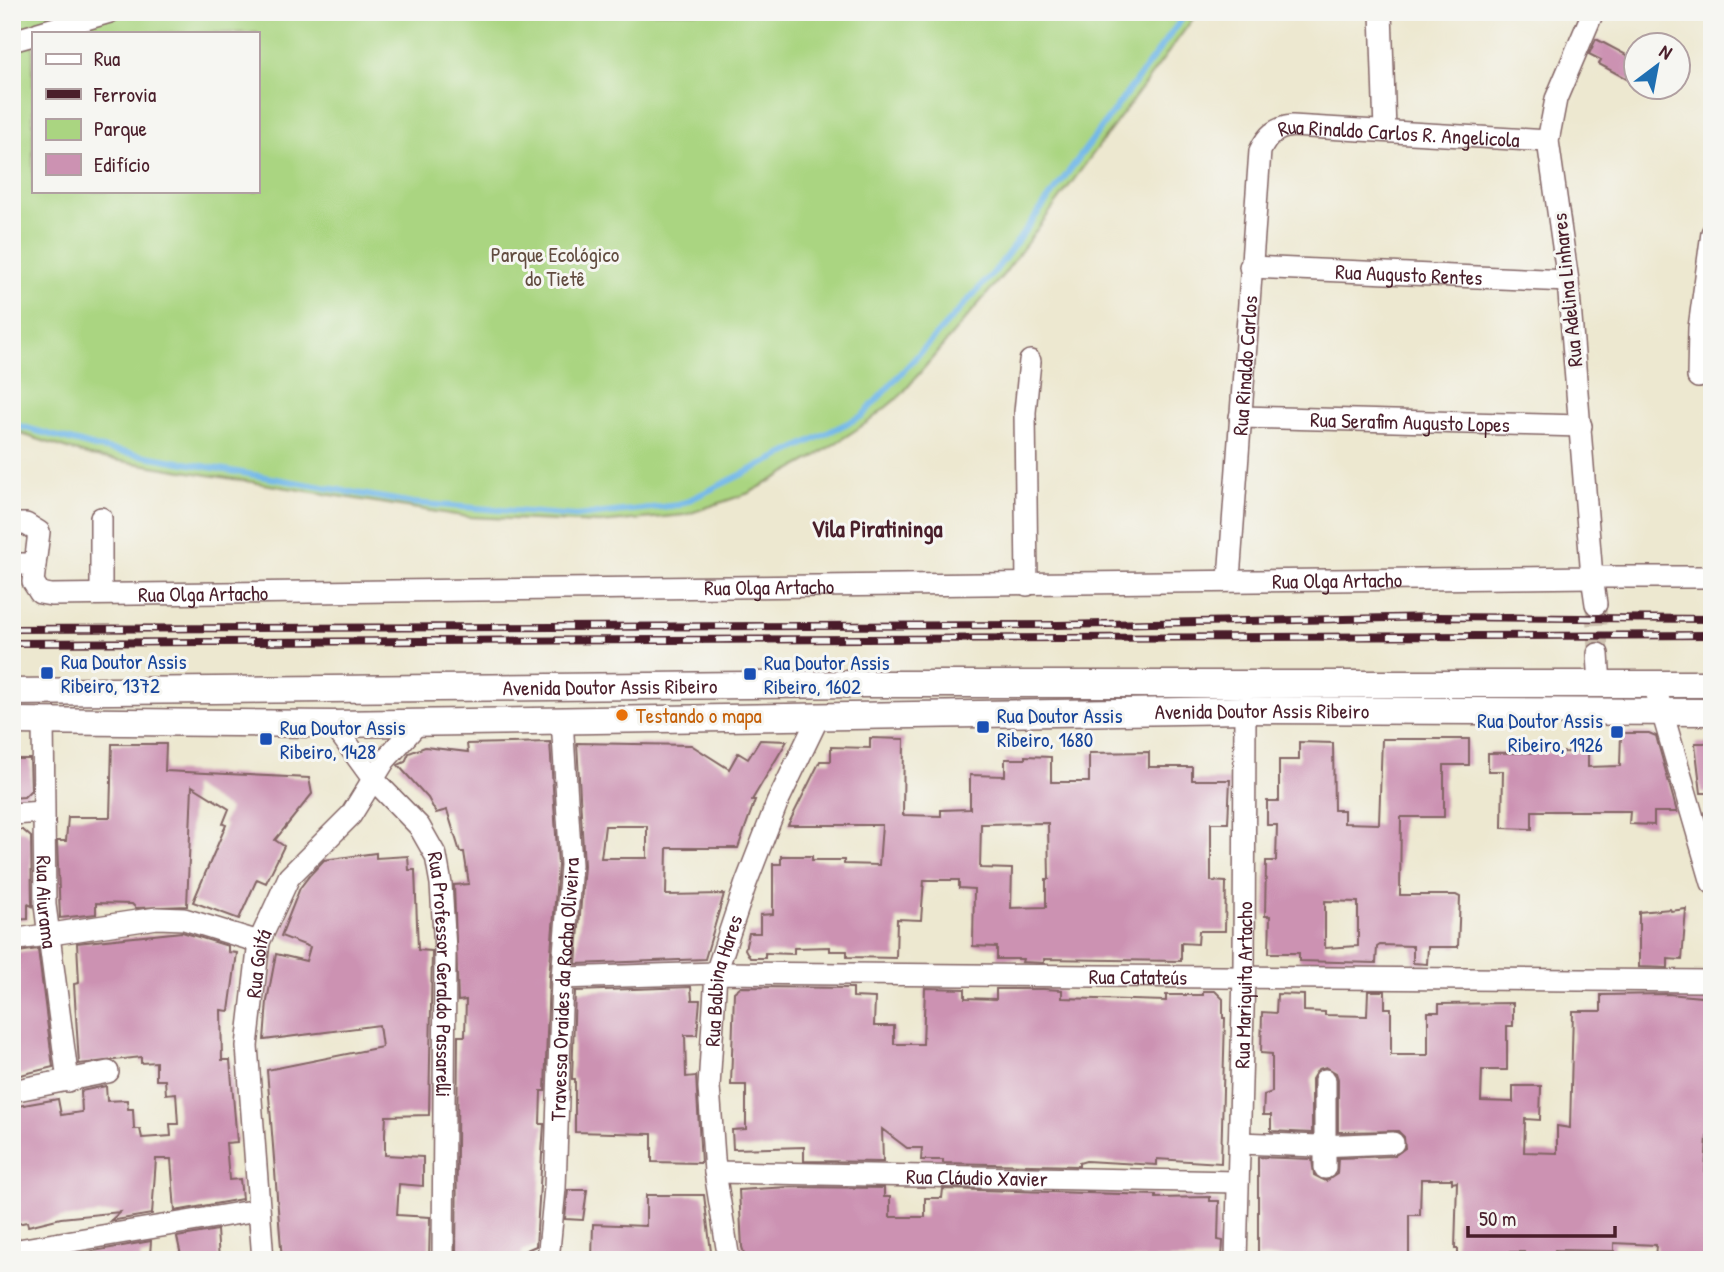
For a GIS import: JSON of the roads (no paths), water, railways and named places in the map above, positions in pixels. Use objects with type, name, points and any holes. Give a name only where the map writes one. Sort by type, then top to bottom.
[{"type":"main road","name":"Avenida Doutor Assis Ribeiro","points":[[12,692],[858,684],[1712,684]]},
{"type":"main road","points":[[818,718],[843,693],[858,684]]},
{"type":"main road","name":"Avenida Doutor Assis Ribeiro","points":[[12,721],[333,724],[1245,710],[1712,712]]},
{"type":"street","points":[[42,32],[110,12]]},
{"type":"street","points":[[1381,12],[1385,131]]},
{"type":"street","name":"Rua Adelina Linhares","points":[[1592,576],[1568,281],[1548,141],[1556,99],[1593,12]]},
{"type":"street","points":[[12,41],[32,35]]},
{"type":"street","name":"Rua Rinaldo Carlos R. Angelicola","points":[[1260,152],[1269,137],[1281,127],[1548,141]]},
{"type":"street","name":"Rua Rinaldo Carlos","points":[[1229,579],[1260,152]]},
{"type":"street","points":[[1698,377],[1699,328],[1712,233]]},
{"type":"street","name":"Rua Augusto Rentes","points":[[1250,267],[1568,281]]},
{"type":"street","points":[[1027,585],[1026,412],[1030,361]]},
{"type":"street","name":"Rua Serafim Augusto Lopes","points":[[1240,416],[1581,426]]},
{"type":"street","points":[[101,518],[102,592]]},
{"type":"street","name":"Rua Olga Artacho","points":[[12,524],[26,524],[39,532],[34,587],[44,594],[1027,585],[1229,579],[1712,577]]},
{"type":"street","points":[[12,564],[35,564]]},
{"type":"street","points":[[1592,576],[1596,604]]},
{"type":"street","points":[[1598,654],[1600,685]]},
{"type":"street","points":[[1654,684],[1712,883]]},
{"type":"street","name":"Rua Mariquita Artacho","points":[[1236,1260],[1244,975],[1245,710]]},
{"type":"street","name":"Rua Balbina Hares","points":[[729,1260],[715,1172],[709,1087],[716,973],[777,803],[818,718]]},
{"type":"street","name":"Travessa Oraides da Rocha Oliveira","points":[[548,1260],[555,1188],[562,978],[571,865],[562,719]]},
{"type":"street","name":"Rua Aiurama","points":[[43,720],[43,812],[48,934],[68,1081]]},
{"type":"street","name":"Rua Goitá","points":[[263,1260],[247,1046],[259,942],[289,877],[351,815],[373,779],[419,722]]},
{"type":"street","name":"Rua Professor Geraldo Passarelli","points":[[333,724],[373,779],[419,826],[436,856],[441,884],[444,950],[443,1260]]},
{"type":"street","points":[[12,814],[43,812]]},
{"type":"street","points":[[12,940],[157,918],[184,919],[259,942]]},
{"type":"street","name":"Rua Catateús","points":[[562,978],[716,973],[1244,975],[1712,981]]},
{"type":"street","points":[[12,1091],[108,1072]]},
{"type":"street","points":[[1325,1080],[1325,1168]]},
{"type":"street","points":[[1239,1143],[1393,1143]]},
{"type":"street","name":"Rua Cláudio Xavier","points":[[715,1172],[1238,1182]]},
{"type":"street","points":[[12,1251],[258,1210]]},
{"type":"waterway","points":[[12,424],[95,447],[413,503],[576,516],[679,505],[862,416],[995,271],[1187,12]]},
{"type":"tunnel","points":[[1596,604],[1598,654]]},
{"type":"railway","points":[[12,629],[1058,625],[1437,617],[1712,619]]},
{"type":"railway","points":[[12,643],[1712,635]]},
{"type":"place","name":"Rua Doutor Assis Ribeiro, 1372","points":[[47,673]]},
{"type":"place","name":"Rua Doutor Assis Ribeiro, 1602","points":[[750,674]]},
{"type":"place","name":"Testando o mapa","points":[[622,715]]},
{"type":"place","name":"Rua Doutor Assis Ribeiro, 1680","points":[[983,727]]},
{"type":"place","name":"Rua Doutor Assis Ribeiro, 1926","points":[[1617,732]]},
{"type":"place","name":"Rua Doutor Assis Ribeiro, 1428","points":[[266,739]]},
{"type":"district","name":"Vila Piratininga","points":[[877,528]]},
{"type":"park label","name":"Parque Ecológico do Tietê","points":[[555,266]]}]
